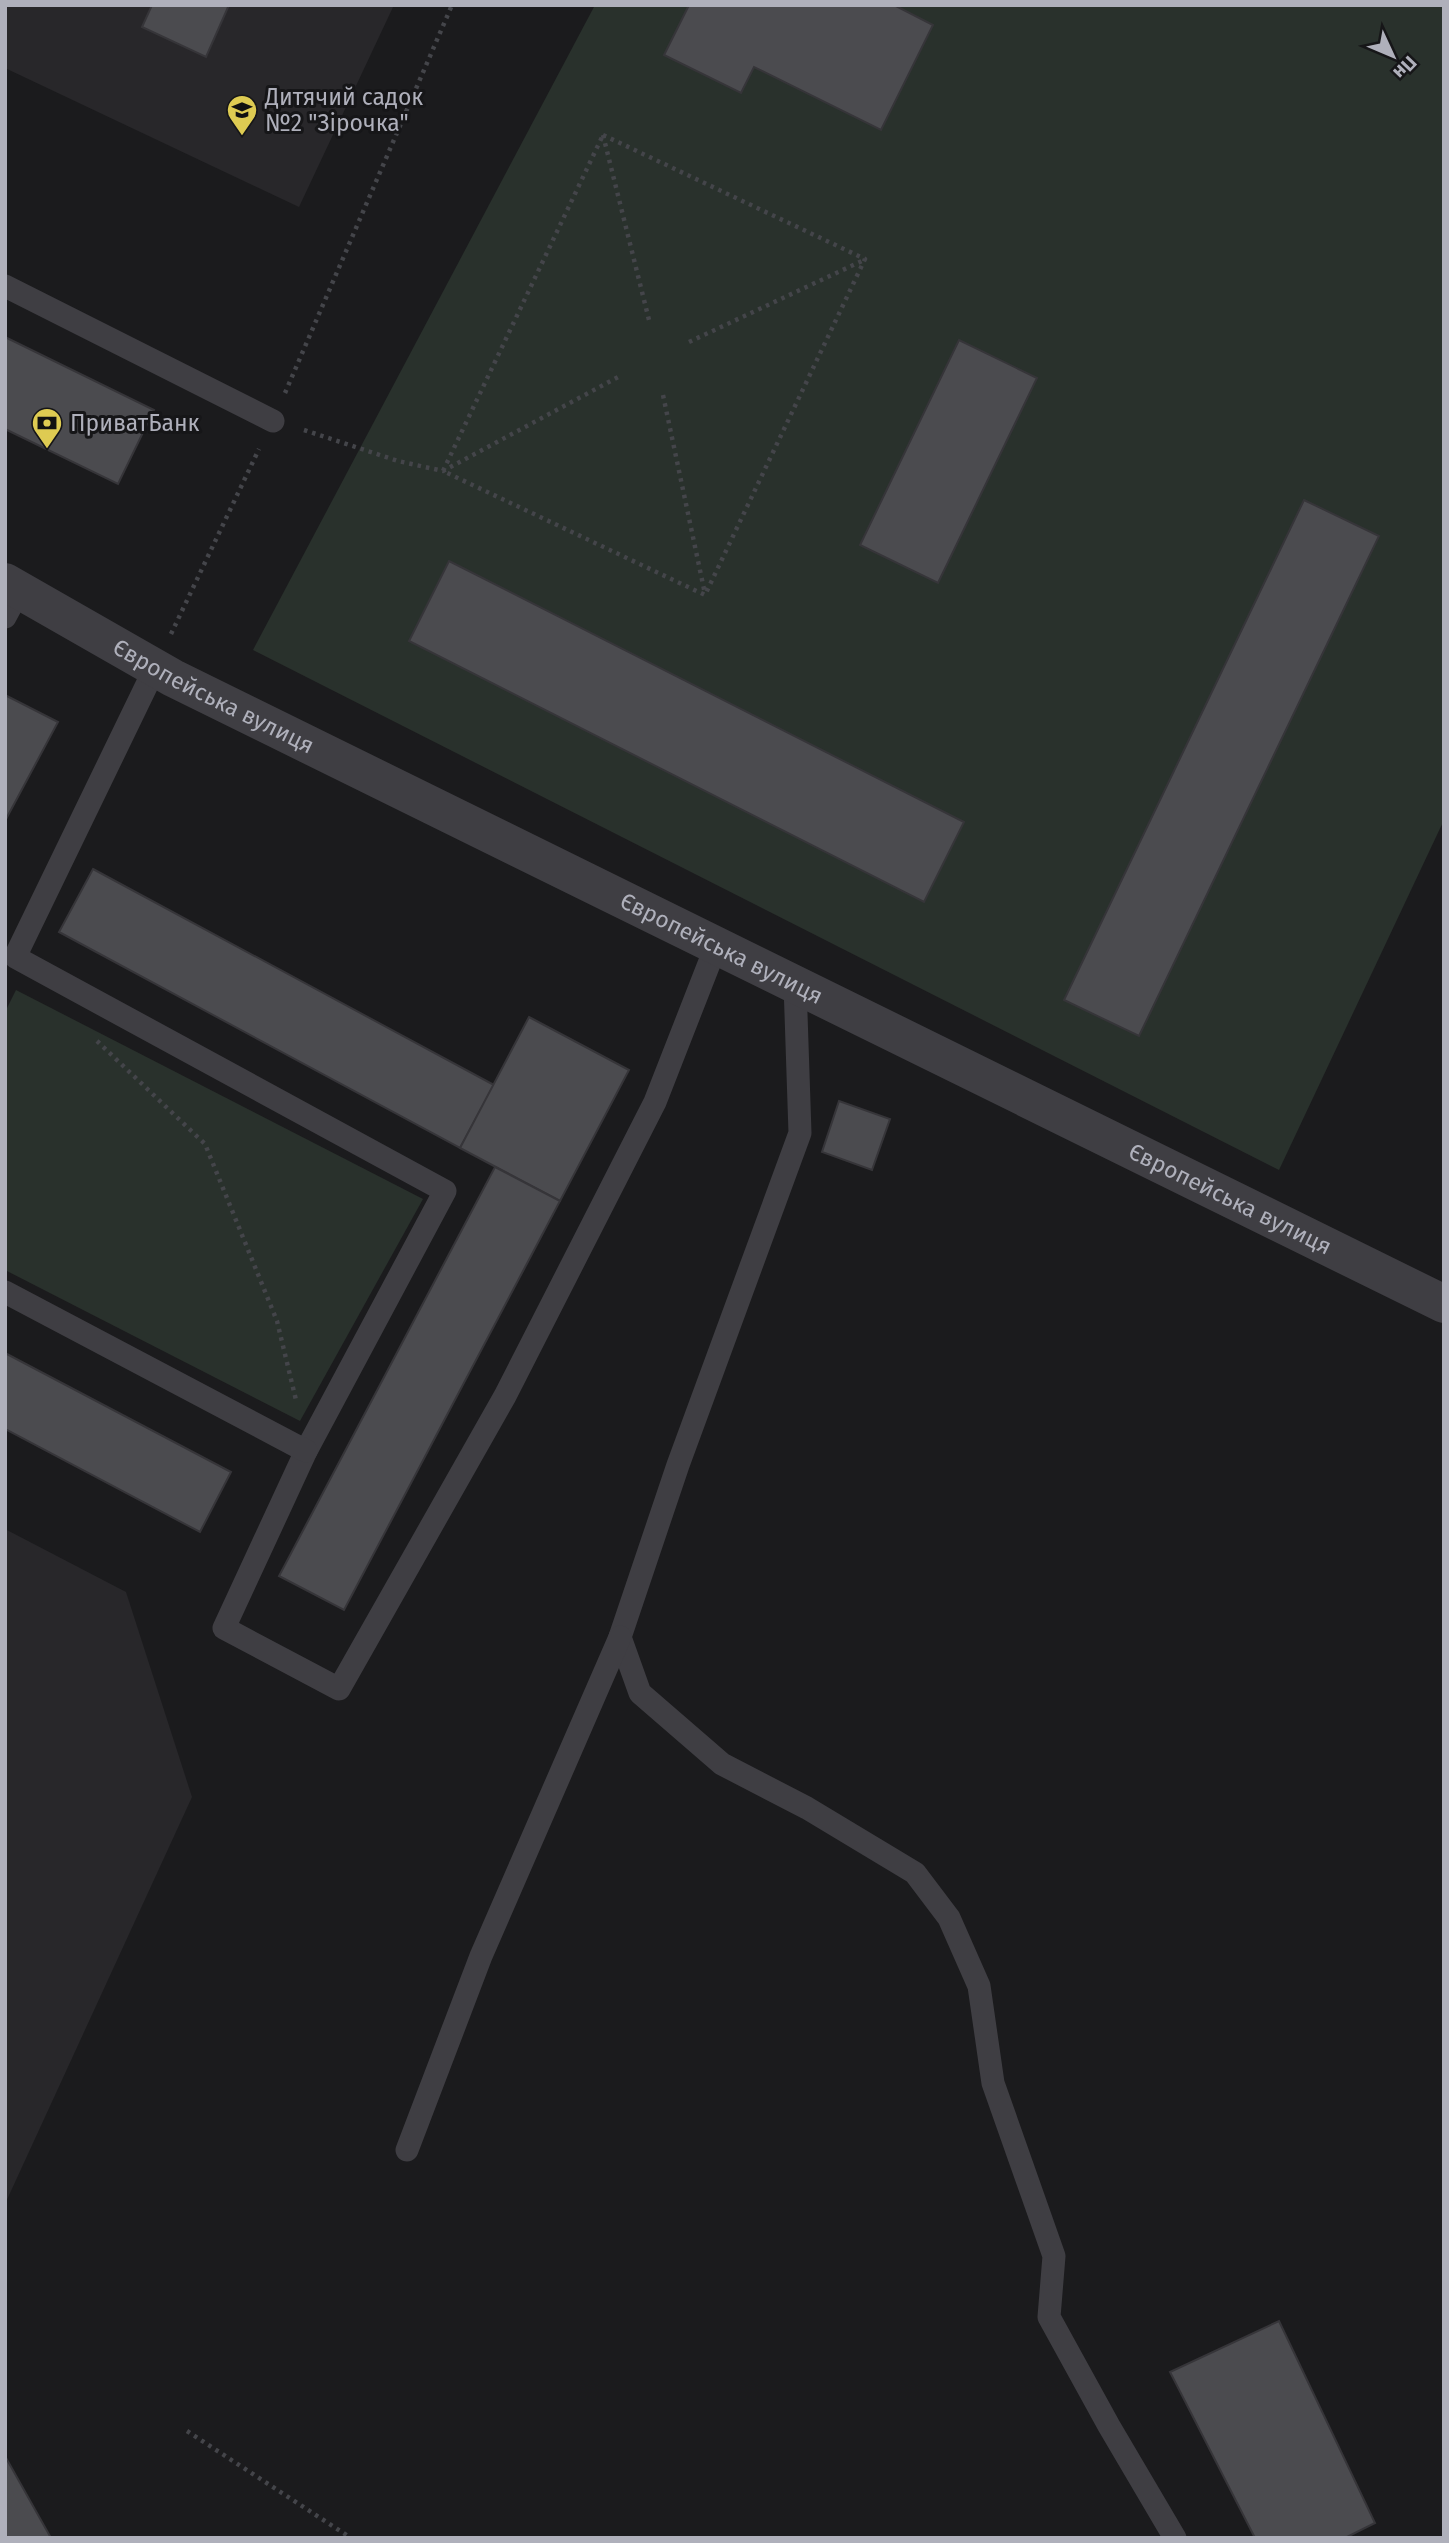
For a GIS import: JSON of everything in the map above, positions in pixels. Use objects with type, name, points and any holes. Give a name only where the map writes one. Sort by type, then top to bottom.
[{"type":"street","name":"Європейська вулиця","points":[[10,596],[1444,1304]]},
{"type":"lane","points":[[5,286],[273,421]]},
{"type":"lane","points":[[155,668],[15,957],[446,1191],[306,1451],[224,1628],[338,1689],[505,1396],[655,1102],[716,946]]},
{"type":"lane","points":[[407,2150],[481,1956],[620,1637],[678,1465],[800,1132],[795,984]]},
{"type":"lane","points":[[5,1292],[306,1451]]},
{"type":"lane","points":[[620,1637],[640,1693],[722,1764],[807,1808],[915,1873],[949,1918],[979,1986],[993,2083],[1054,2256],[1049,2317],[1175,2538]]},
{"type":"path","points":[[155,668],[273,421],[452,5]]},
{"type":"path","points":[[443,471],[603,135]]},
{"type":"path","points":[[603,135],[865,259]]},
{"type":"path","points":[[603,135],[649,320]]},
{"type":"path","points":[[689,342],[865,259]]},
{"type":"path","points":[[705,595],[865,259]]},
{"type":"path","points":[[443,471],[620,376]]},
{"type":"path","points":[[663,395],[705,595]]},
{"type":"path","points":[[273,421],[398,460],[443,471],[705,595]]},
{"type":"path","points":[[88,1032],[205,1144],[277,1321],[297,1402]]},
{"type":"path","points":[[187,2431],[351,2538]]},
{"type":"shaded area","name":"Дитячий садок №2 \"Зірочка\"","points":[[5,5],[394,5],[299,207],[5,68]]},
{"type":"shaded area","points":[[595,5],[1444,5],[1444,820],[1279,1170],[253,650]]},
{"type":"shaded area","points":[[16,990],[423,1199],[300,1421],[5,1270],[5,1012]]},
{"type":"shaded area","points":[[5,1529],[126,1592],[192,1797],[5,2204]]},
{"type":"building","points":[[152,5],[229,5],[206,57],[142,27]]},
{"type":"building","points":[[689,5],[894,5],[933,25],[881,130],[754,67],[741,93],[664,55]]},
{"type":"building","points":[[5,337],[154,410],[118,484],[5,429]]},
{"type":"building","points":[[959,340],[1037,378],[938,583],[860,545]]},
{"type":"building","points":[[1304,500],[1379,536],[1139,1036],[1064,1000]]},
{"type":"building","points":[[449,561],[964,822],[924,902],[409,641]]},
{"type":"building","points":[[5,695],[58,722],[5,821]]},
{"type":"building","points":[[93,869],[494,1085],[460,1148],[59,932]]},
{"type":"building","points":[[529,1017],[629,1070],[560,1201],[460,1148]]},
{"type":"building","points":[[839,1101],[890,1119],[872,1170],[822,1152]]},
{"type":"building","points":[[495,1167],[560,1201],[344,1610],[279,1576]]},
{"type":"building","points":[[5,1353],[231,1472],[200,1532],[5,1429]]},
{"type":"building","points":[[1279,2321],[1375,2523],[1345,2538],[1255,2538],[1170,2372]]},
{"type":"building","points":[[5,2456],[51,2538],[5,2538]]},
{"type":"place","name":"Дитячий садок №2 \"Зірочка\"","points":[[242,137]]},
{"type":"place","name":"ПриватБанк","points":[[47,450]]}]
